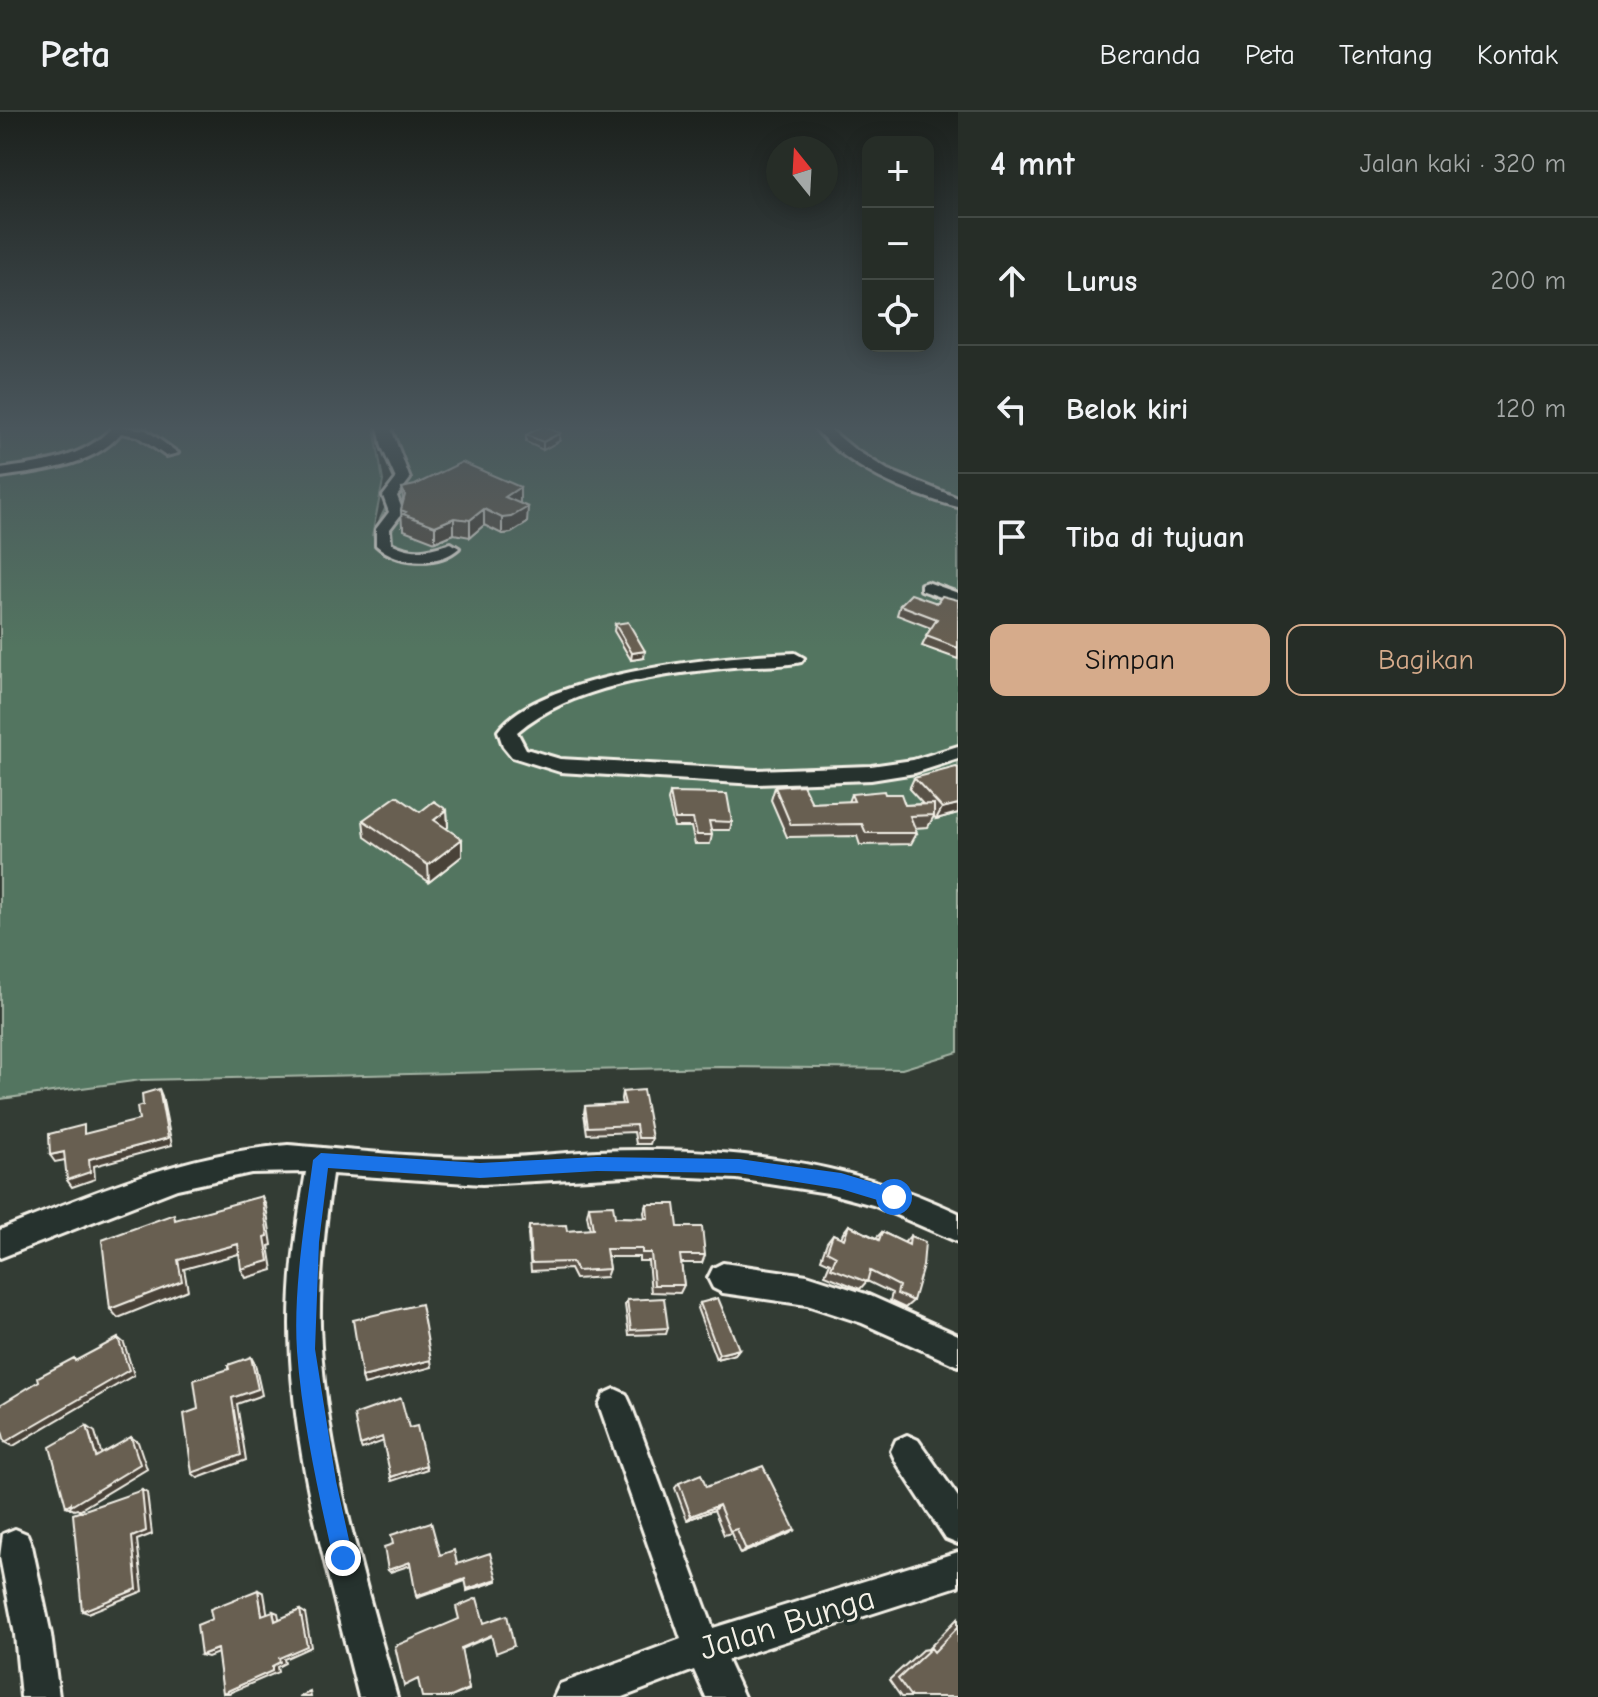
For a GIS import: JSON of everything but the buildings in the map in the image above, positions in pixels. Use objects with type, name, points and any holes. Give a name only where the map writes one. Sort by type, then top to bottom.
[{"type":"street","points":[[391,500],[396,512],[383,529],[384,545],[393,551],[418,556],[432,556],[451,548]]},
{"type":"street","points":[[927,587],[958,598]]},
{"type":"street","points":[[795,658],[727,664],[576,692],[521,718],[507,731],[508,739],[519,753],[560,765],[756,777],[871,773],[915,766],[958,752]]},
{"type":"street","points":[[1,1244],[203,1170],[260,1158],[480,1171],[597,1164],[739,1166],[808,1175],[867,1188],[916,1206],[958,1228]]},
{"type":"street","points":[[321,1160],[310,1242],[306,1349],[326,1481],[378,1697]]},
{"type":"street","points":[[723,1278],[807,1290],[866,1309],[958,1351]]},
{"type":"street","points":[[615,1405],[703,1649],[725,1697]]},
{"type":"street","points":[[907,1451],[958,1527]]},
{"type":"street","points":[[15,1546],[33,1635],[40,1697]]},
{"type":"street","name":"Jalan Bunga","points":[[573,1697],[703,1649],[958,1569]]},
{"type":"green space","points":[[0,500],[379,500],[372,536],[389,500],[958,500],[958,1052],[902,1069],[720,1067],[141,1080],[0,1099]]},
{"type":"route","points":[[343,1558],[326,1481],[306,1349],[310,1242],[321,1160],[480,1171],[597,1164],[739,1166],[841,1181],[894,1197]]}]
